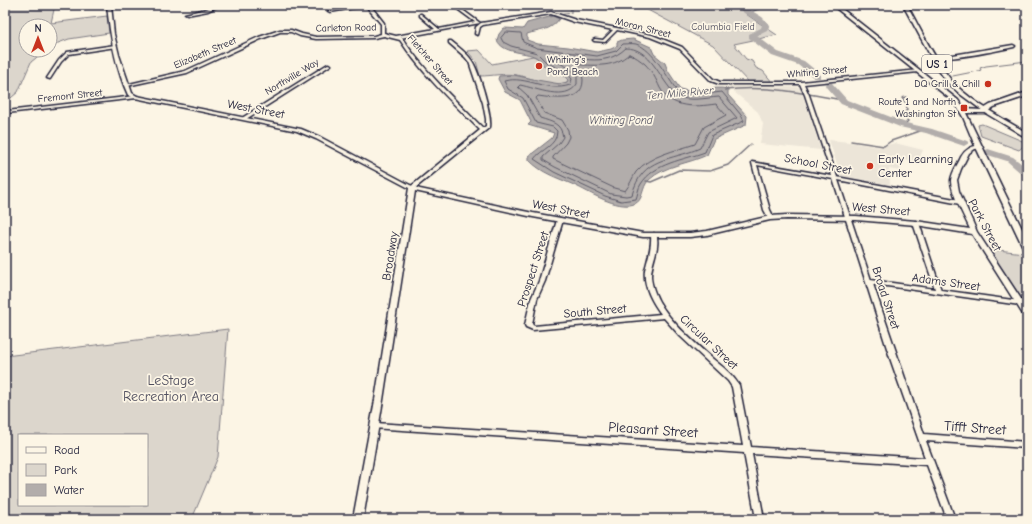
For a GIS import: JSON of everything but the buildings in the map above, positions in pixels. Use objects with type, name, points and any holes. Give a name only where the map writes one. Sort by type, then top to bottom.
[{"type":"main road","points":[[834,5],[953,98],[965,114],[979,147],[1027,247]]},
{"type":"main road","name":"US 1","points":[[905,5],[942,71],[954,86],[993,116],[1027,136]]},
{"type":"main road","points":[[965,114],[980,113],[1026,94]]},
{"type":"main road","points":[[965,114],[993,116]]},
{"type":"street","points":[[109,5],[112,34],[115,46],[130,94],[135,97]]},
{"type":"street","points":[[187,14],[207,10],[219,5]]},
{"type":"street","points":[[330,11],[368,5],[383,24],[383,35]]},
{"type":"street","points":[[454,5],[480,23]]},
{"type":"street","name":"Moran Street","points":[[480,23],[546,13],[559,15],[575,21],[651,36],[677,45],[686,52],[711,79],[716,82]]},
{"type":"street","points":[[421,15],[438,30]]},
{"type":"street","points":[[394,37],[480,23]]},
{"type":"street","points":[[477,34],[480,23]]},
{"type":"street","points":[[595,40],[604,41],[616,29]]},
{"type":"street","name":"Carleton Road","points":[[287,30],[316,38],[374,37],[383,35]]},
{"type":"street","name":"Elizabeth Street","points":[[127,85],[186,72],[264,36],[287,30]]},
{"type":"street","name":"Fletcher Street","points":[[383,35],[401,39],[406,48],[431,77],[483,130]]},
{"type":"street","points":[[412,188],[488,126],[489,119],[472,65],[466,56],[450,42]]},
{"type":"street","points":[[49,78],[60,60],[68,53],[115,46]]},
{"type":"street","points":[[934,57],[1013,46]]},
{"type":"street","name":"Northville Way","points":[[244,118],[329,65]]},
{"type":"street","name":"Whiting Street","points":[[716,82],[757,84],[802,83],[918,71]]},
{"type":"street","name":"Broad Street","points":[[802,83],[807,93],[929,462],[951,519]]},
{"type":"street","name":"West Street","points":[[135,97],[244,118],[306,132],[412,188],[560,220],[632,233],[654,235],[690,235],[771,218],[848,217],[916,223],[974,232]]},
{"type":"street","name":"Fremont Street","points":[[7,112],[135,97]]},
{"type":"street","name":"Park Street","points":[[979,147],[973,148],[967,152],[956,175],[954,185],[974,232],[1027,314]]},
{"type":"street","name":"School Street","points":[[771,218],[767,210],[754,163],[835,177],[960,202]]},
{"type":"street","name":"Broadway","points":[[358,519],[375,426],[412,188]]},
{"type":"street","name":"Prospect Street","points":[[528,325],[534,300],[542,281],[560,220]]},
{"type":"street","points":[[916,223],[939,292]]},
{"type":"street","name":"Circular Street","points":[[654,235],[648,282],[655,302],[664,316],[734,382],[760,519]]},
{"type":"street","name":"Adams Street","points":[[870,282],[1020,303]]},
{"type":"street","name":"South Street","points":[[528,325],[532,328],[664,316]]},
{"type":"street","name":"Pleasant Street","points":[[375,426],[929,462]]},
{"type":"street","name":"Tifft Street","points":[[921,437],[1027,445]]},
{"type":"shaded area","points":[[727,86],[800,87],[821,150],[760,144],[763,124],[758,112]]},
{"type":"shaded area","name":"Early Learning Center","points":[[829,140],[878,147],[895,143],[923,150],[917,163],[906,159],[900,171],[889,169],[890,186],[841,176]]},
{"type":"green space","points":[[5,5],[55,5],[52,18],[18,18],[18,58],[36,58],[31,62],[18,92],[5,103]]},
{"type":"green space","name":"Columbia Field","points":[[653,5],[752,5],[759,9],[746,14],[777,35],[734,44],[746,59],[752,61],[756,68],[763,71],[773,83],[750,84],[713,45],[642,7]]},
{"type":"green space","points":[[107,16],[109,33],[69,39],[58,43],[58,22]]},
{"type":"green space","points":[[479,50],[492,64],[533,56],[548,68],[565,76],[569,81],[556,84],[512,74],[480,76],[476,61],[467,51]]},
{"type":"green space","points":[[982,124],[1027,143],[1019,150],[981,136],[978,125]]},
{"type":"green space","points":[[989,249],[1024,253],[1027,259],[1027,307]]},
{"type":"green space","name":"LeStage Recreation Area","points":[[228,329],[218,457],[192,519],[5,519],[5,356]]},
{"type":"water","name":"Whiting Pond","points":[[553,16],[559,19],[556,23],[544,30],[527,34],[527,40],[538,44],[597,52],[611,49],[617,46],[617,42],[622,40],[633,39],[651,47],[654,54],[665,63],[668,71],[680,89],[686,91],[698,91],[716,88],[728,89],[728,95],[747,116],[746,125],[714,139],[707,155],[669,168],[655,175],[646,183],[641,197],[634,204],[620,205],[595,196],[544,172],[529,160],[529,156],[552,138],[554,133],[528,125],[531,122],[520,100],[505,92],[498,79],[499,76],[514,75],[560,84],[567,82],[568,80],[560,73],[544,66],[536,57],[504,48],[497,40],[499,34],[504,28],[523,29],[527,23]]},
{"type":"waterway","name":"Ten Mile River","points":[[558,15],[571,13],[571,8],[574,5]]},
{"type":"waterway","name":"Ten Mile River","points":[[738,5],[744,11],[760,19],[766,25],[764,29],[752,36],[775,54],[801,63],[817,76]]},
{"type":"waterway","points":[[953,76],[978,71],[981,70],[980,68],[986,66],[1027,61]]},
{"type":"waterway","name":"Ten Mile River","points":[[829,85],[844,102],[903,125],[929,131],[964,143]]},
{"type":"waterway","name":"Ten Mile River","points":[[725,90],[755,88],[769,89],[798,92],[842,100]]},
{"type":"waterway","points":[[904,125],[908,121],[902,115],[907,110],[906,103],[902,98],[906,97]]},
{"type":"waterway","points":[[851,141],[884,146],[891,141],[923,130]]},
{"type":"waterway","points":[[646,181],[651,182],[679,170],[710,171],[728,165],[751,144]]},
{"type":"waterway","name":"Ten Mile River","points":[[988,152],[1010,159],[1027,173]]},
{"type":"place","name":"Whiting's Pond Beach","points":[[539,66]]},
{"type":"place","name":"DQ Grill & Chill","points":[[988,84]]},
{"type":"place","name":"Route 1 and North Washington St","points":[[964,108]]},
{"type":"place","name":"Early Learning Center","points":[[870,166]]}]
